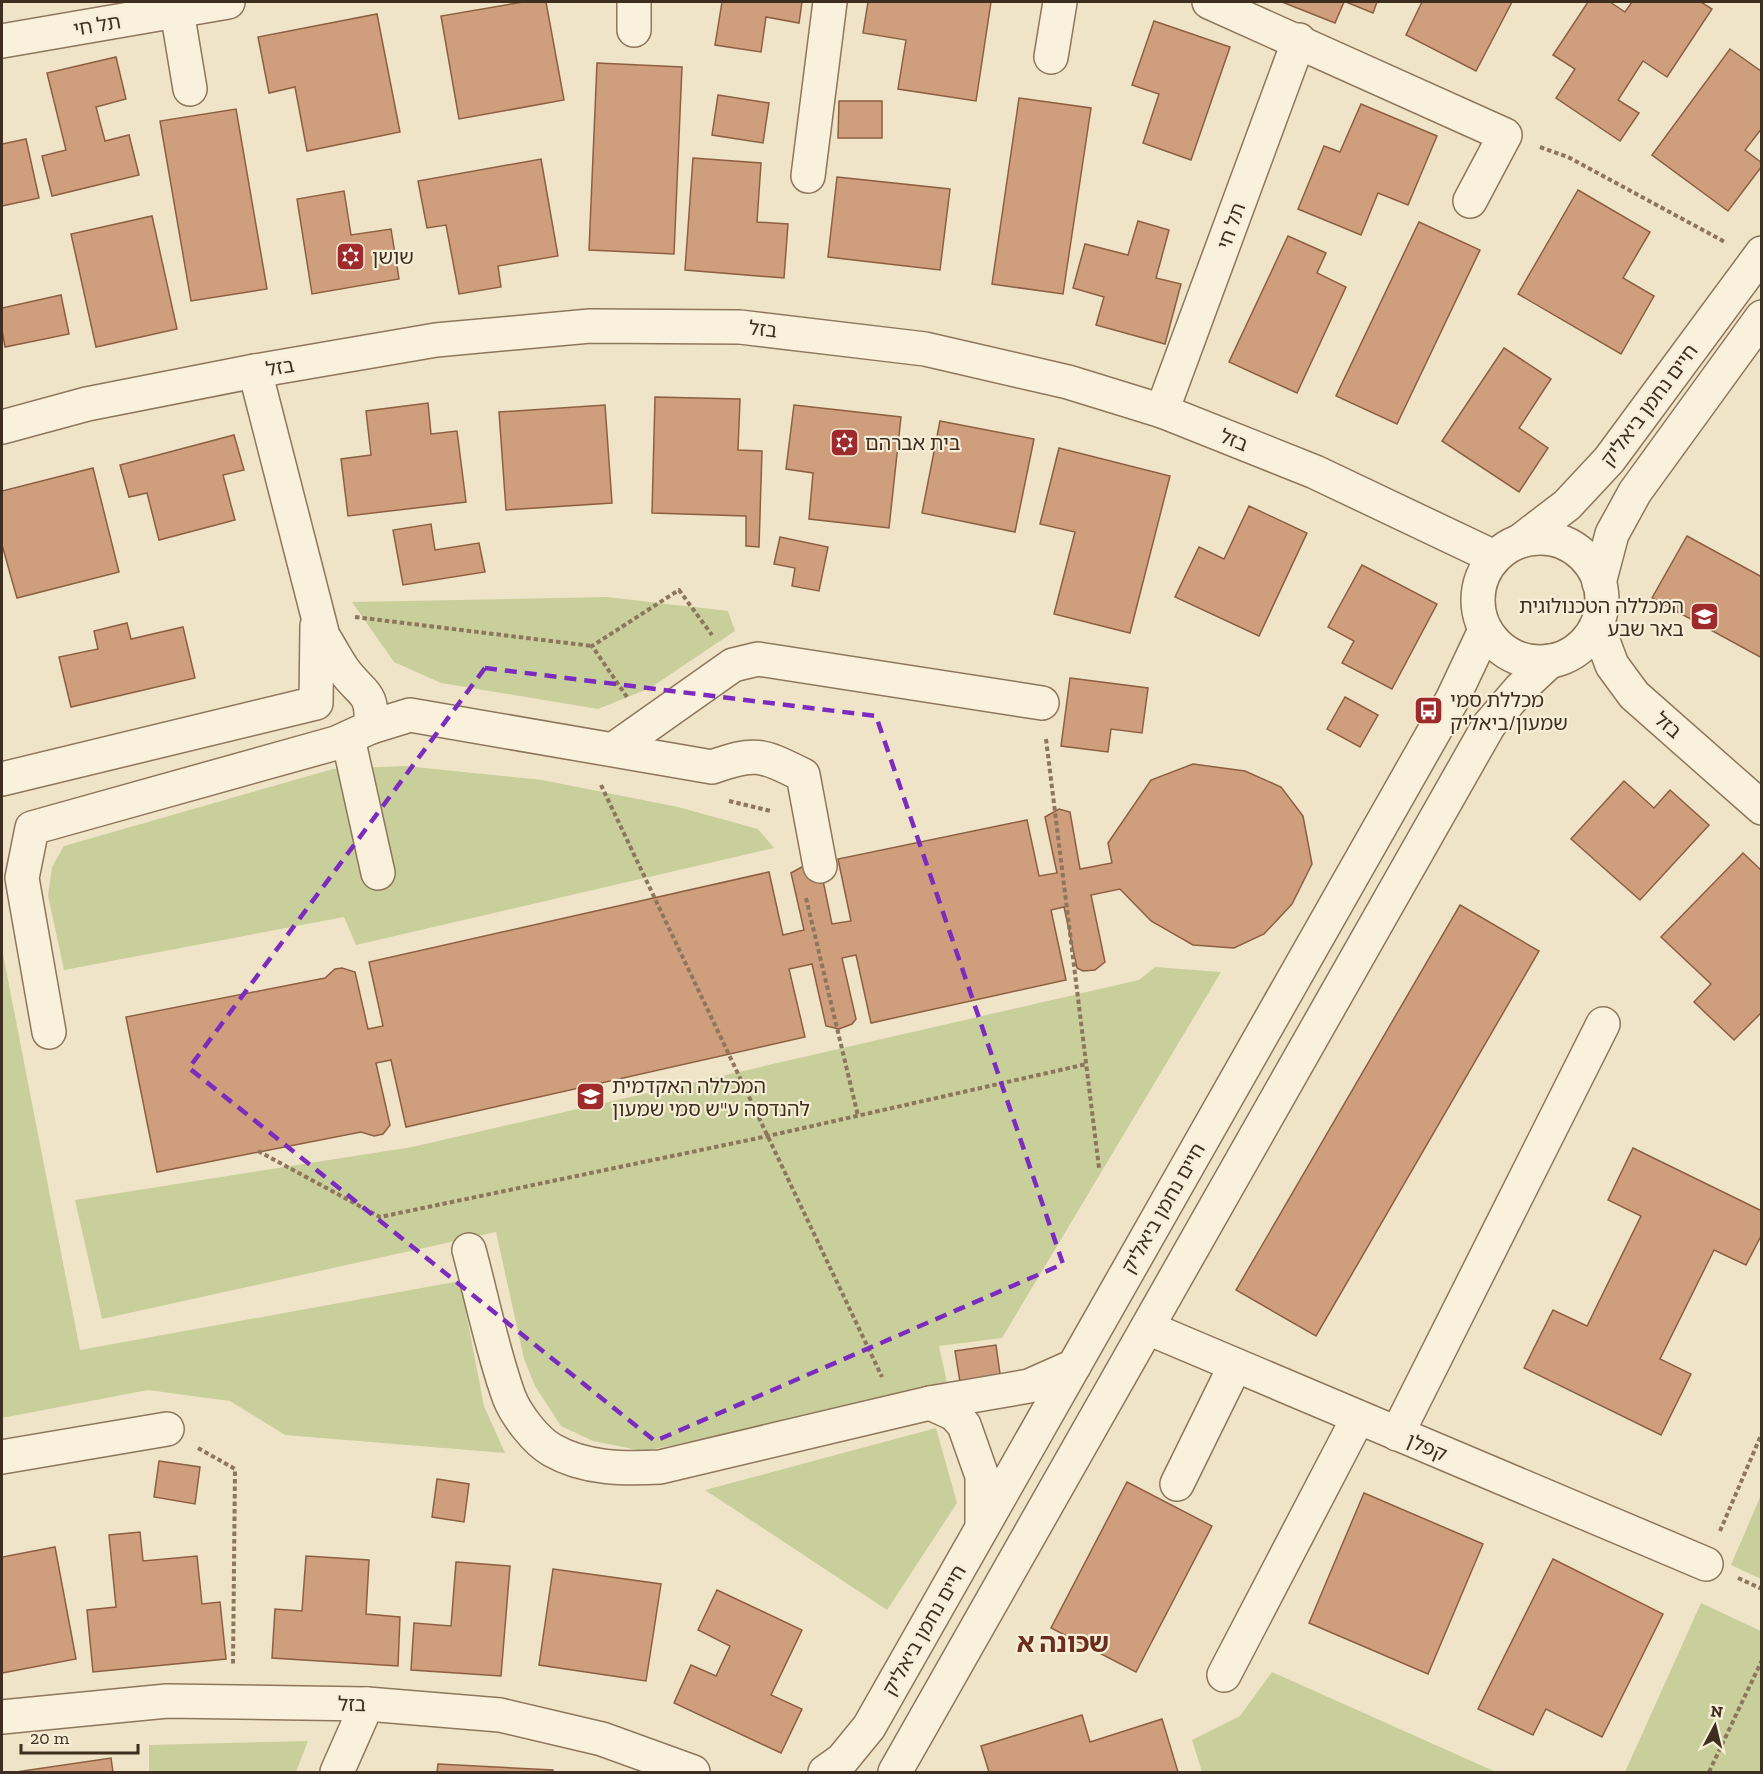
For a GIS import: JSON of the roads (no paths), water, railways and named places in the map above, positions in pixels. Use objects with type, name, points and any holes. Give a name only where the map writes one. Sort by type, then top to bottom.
[{"type":"street","name":"תל חי","points":[[2,41],[228,2]]},
{"type":"street","points":[[808,176],[830,2]]},
{"type":"street","points":[[1051,57],[1060,2]]},
{"type":"street","points":[[1209,2],[1299,40],[1505,135],[1470,201]]},
{"type":"street","points":[[177,11],[190,89]]},
{"type":"street","name":"תל חי","points":[[1162,411],[1299,40]]},
{"type":"street","name":"חיים נחמן ביאליק","points":[[1507,549],[1567,505],[1609,460],[1759,257]]},
{"type":"street","name":"חיים נחמן ביאליק","points":[[1599,583],[1611,534],[1635,492],[1761,317]]},
{"type":"street","name":"בזל","points":[[2,427],[87,404],[255,371],[436,340],[590,326],[740,327],[926,349],[1068,382],[1162,411],[1507,549]]},
{"type":"street","points":[[255,371],[323,636],[345,671],[365,691],[372,707],[359,733],[378,873]]},
{"type":"street","points":[[1540,538],[1559,541],[1577,550],[1591,565],[1599,583],[1602,597],[1597,625],[1580,647],[1569,655],[1550,661],[1531,662],[1513,656],[1497,646],[1485,630],[1479,613],[1478,593],[1483,574],[1507,549],[1540,538]]},
{"type":"street","points":[[2,779],[316,703],[318,618]]},
{"type":"street","name":"בזל","points":[[1597,625],[1612,665],[1634,695],[1761,808]]},
{"type":"street","name":"חיים נחמן ביאליק","points":[[825,1773],[842,1760],[869,1727],[1452,700],[1485,630]]},
{"type":"street","points":[[614,749],[733,665],[758,659],[1042,703]]},
{"type":"street","points":[[895,1773],[1489,725],[1520,689],[1550,661]]},
{"type":"street","points":[[49,1032],[22,878],[32,828],[359,733],[410,715],[712,767],[743,756],[770,759],[803,775],[820,866]]},
{"type":"street","points":[[1397,1434],[1603,1024]]},
{"type":"street","points":[[469,1250],[510,1399],[526,1425],[551,1450],[581,1461],[621,1469],[660,1467],[930,1403],[1029,1386],[1074,1366]]},
{"type":"street","name":"קפלן","points":[[1148,1328],[1706,1564]]},
{"type":"street","points":[[1177,1484],[1235,1366]]},
{"type":"street","points":[[930,1403],[954,1414],[964,1425],[982,1476],[981,1529]]},
{"type":"street","points":[[1224,1675],[1358,1418]]},
{"type":"street","points":[[2,1457],[167,1429]]},
{"type":"street","name":"בזל","points":[[2,1717],[167,1701],[367,1704],[501,1715],[602,1739],[693,1773]]},
{"type":"street","points":[[337,1773],[367,1704]]},
{"type":"place","name":"שושן","points":[[351,257]]},
{"type":"place","name":"בית אברהם","points":[[844,443]]},
{"type":"place","name":"המכללה הטכנולוגית באר שבע","points":[[1705,617]]},
{"type":"place","name":"מכללת סמי שמעון/ביאליק","points":[[1429,711]]},
{"type":"place","name":"המכללה האקדמית להנדסה ע\"ש סמי שמעון","points":[[591,1097]]},
{"type":"district","name":"שכונה א","points":[[1063,1643]]}]
